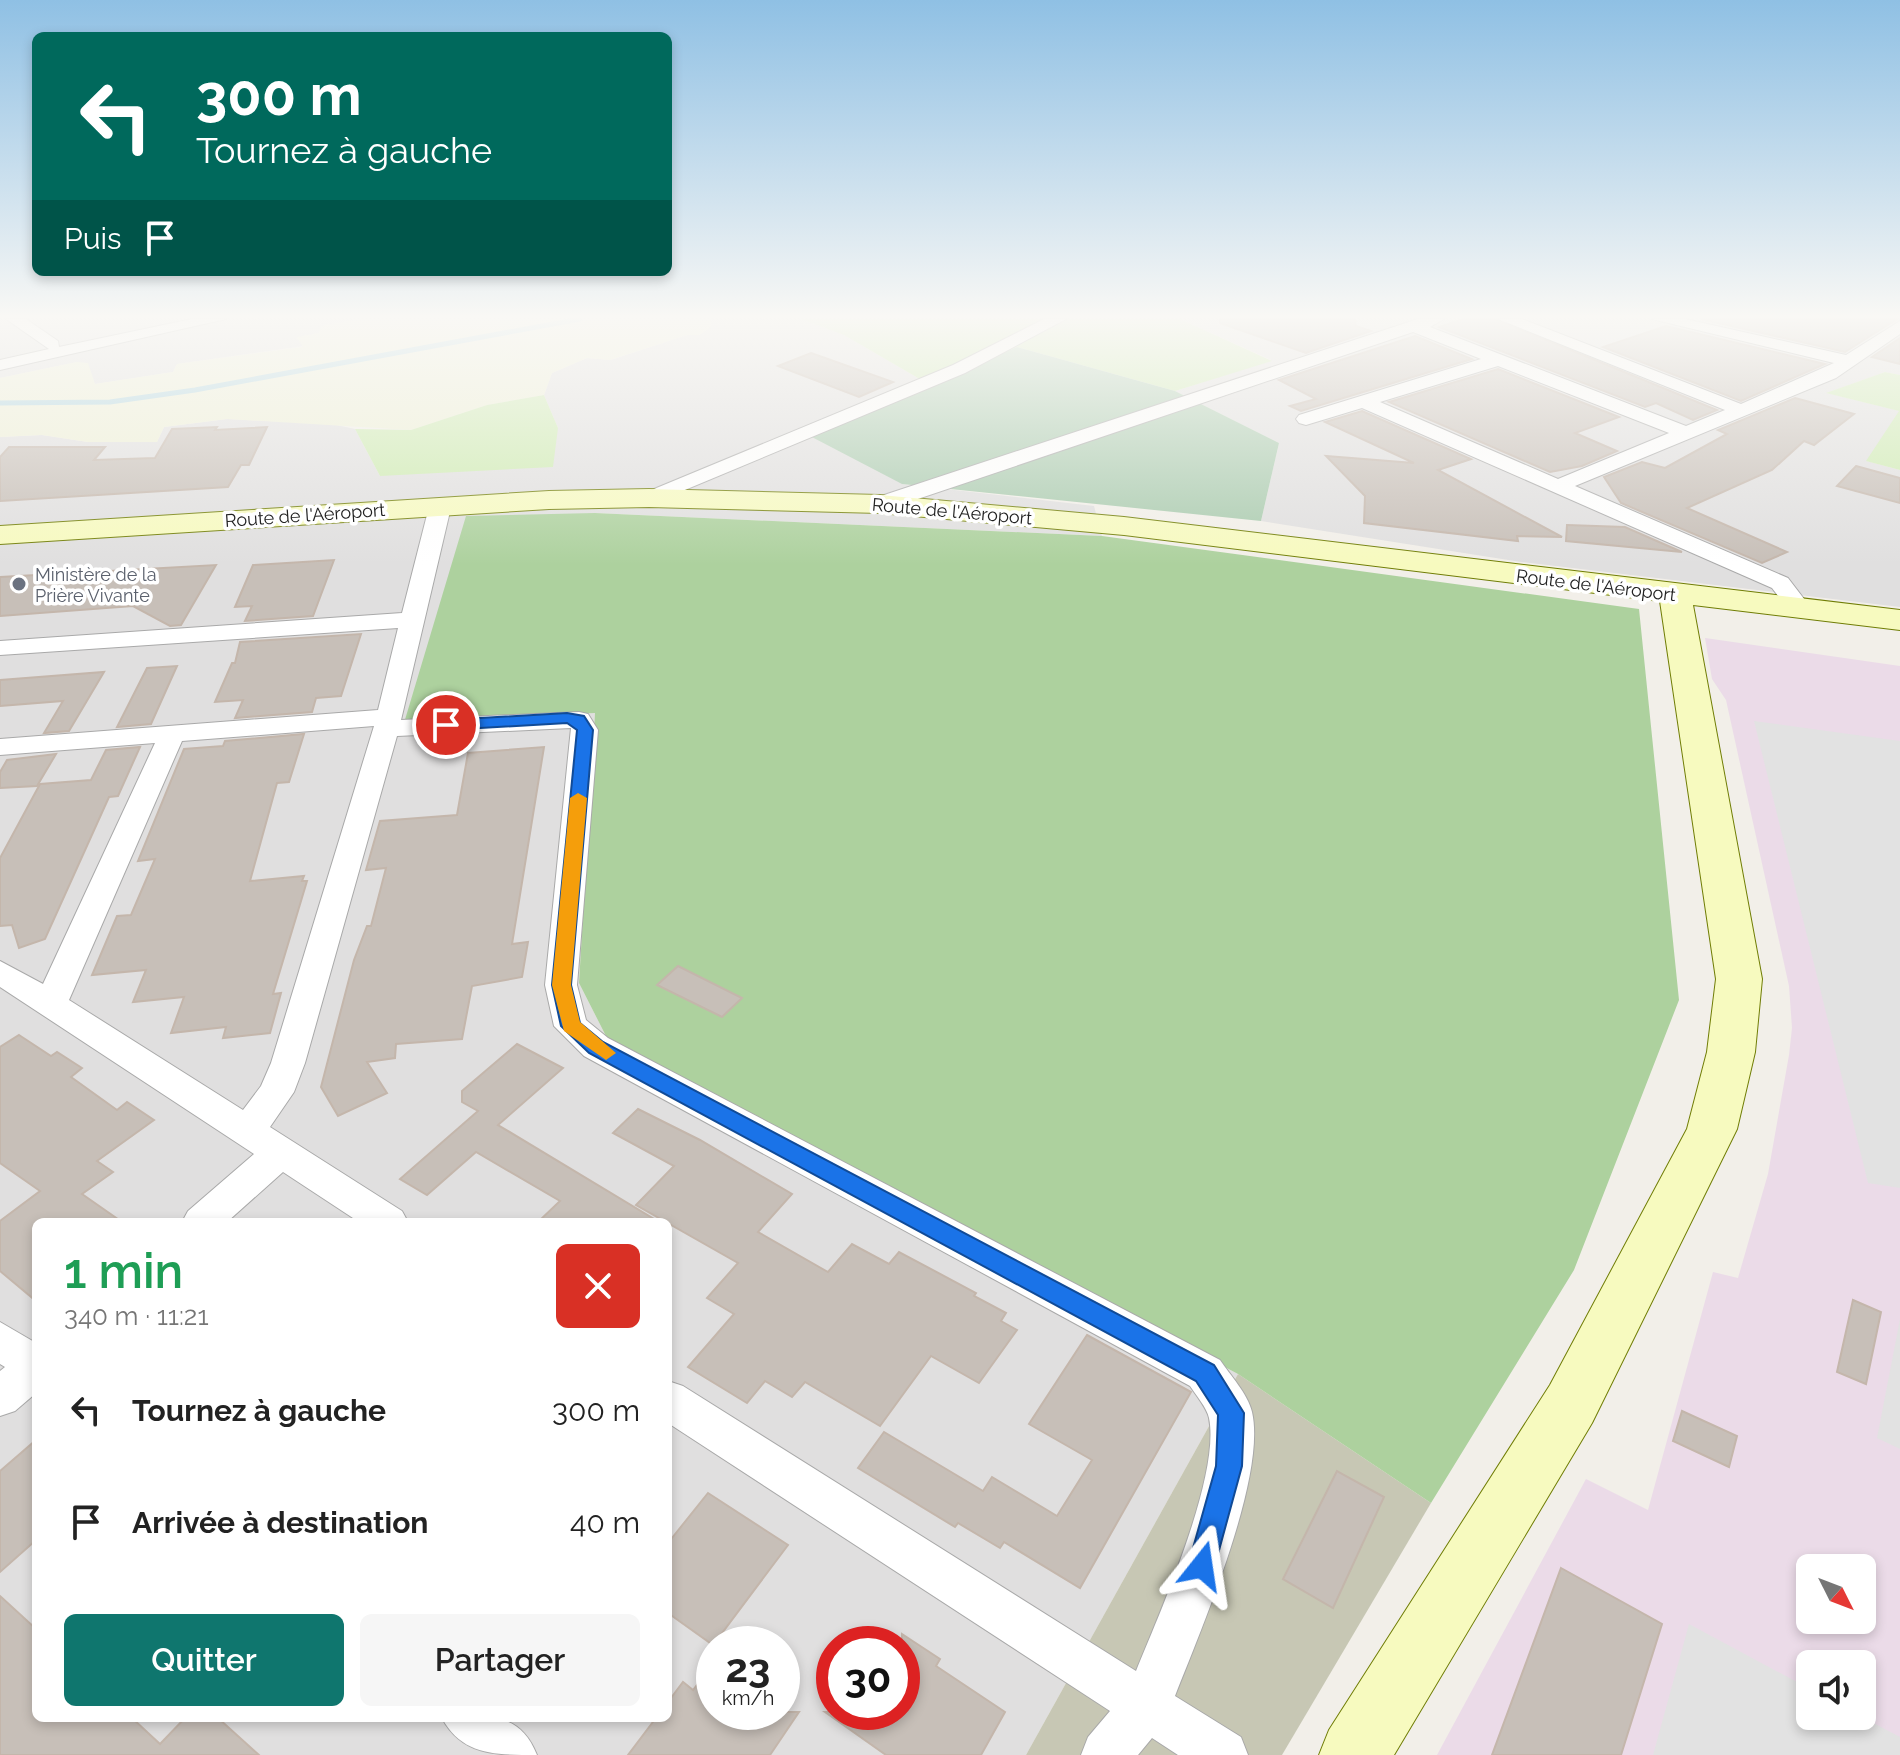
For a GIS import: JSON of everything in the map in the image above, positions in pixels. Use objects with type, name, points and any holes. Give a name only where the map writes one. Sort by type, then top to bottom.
[{"type":"main road","name":"Route de l'Aéroport","points":[[0,535],[440,507],[649,498],[880,504],[1124,526],[1900,620]]},
{"type":"main road","points":[[1354,1755],[1571,1404],[1712,1129],[1731,1052],[1739,979],[1675,594]]},
{"type":"street","points":[[649,498],[882,401]]},
{"type":"street","points":[[880,504],[1189,401]]},
{"type":"street","points":[[1306,419],[1367,401]]},
{"type":"street","points":[[1603,401],[1688,434]]},
{"type":"street","points":[[1717,401],[1743,411]]},
{"type":"street","points":[[1560,485],[1767,401]]},
{"type":"street","points":[[1364,402],[1780,583],[1799,608]]},
{"type":"street","points":[[248,1131],[276,1092],[288,1063],[387,723],[440,507]]},
{"type":"street","points":[[0,648],[412,620]]},
{"type":"street","points":[[0,747],[387,723],[579,720],[585,730],[561,985],[571,1026],[596,1047],[1205,1373],[1231,1413],[1229,1466],[1202,1566],[1147,1705],[1106,1755]]},
{"type":"street","points":[[51,1003],[172,734]]},
{"type":"street","points":[[0,972],[383,1218]]},
{"type":"street","points":[[206,1218],[280,1153]]},
{"type":"street","points":[[0,1340],[32,1364]]},
{"type":"street","points":[[0,1397],[32,1370]]},
{"type":"street","points":[[672,1403],[1223,1755]]},
{"type":"street","points":[[472,1722],[512,1755]]},
{"type":"shaded area","points":[[0,401],[510,401],[487,405],[411,430],[227,419],[164,427],[157,442],[88,442],[42,435],[0,437]]},
{"type":"shaded area","points":[[547,401],[926,401],[902,484],[1094,506],[1102,536],[595,513],[405,723],[595,713],[579,983],[608,1040],[1238,1374],[1026,1755],[0,1755],[0,437],[42,435],[88,442],[157,442],[164,427],[227,419],[332,424],[355,429],[380,476],[558,428]]},
{"type":"shaded area","points":[[1195,401],[1859,401],[1900,411],[1867,461],[1900,470],[1900,607],[1521,562],[1261,521],[1279,443]]},
{"type":"shaded area","points":[[1705,638],[1900,666],[1900,1755],[1437,1755],[1586,1479],[1648,1510],[1713,1272],[1738,1278],[1768,1174],[1789,1055],[1792,1028],[1789,986],[1726,700],[1712,679]]},
{"type":"shaded area","points":[[1754,721],[1900,741],[1900,1188],[1868,1183]]},
{"type":"shaded area","points":[[1900,1319],[1900,1449],[1877,1438]]},
{"type":"shaded area","points":[[1238,1374],[1431,1503],[1282,1755],[1026,1755]]},
{"type":"shaded area","points":[[1689,1624],[1796,1681],[1796,1730],[1876,1730],[1876,1724],[1900,1737],[1900,1755],[1653,1755]]},
{"type":"green space","points":[[510,401],[547,401],[558,428],[553,467],[380,476],[355,429],[411,430],[487,405]]},
{"type":"green space","points":[[889,401],[1195,401],[1279,443],[1261,521],[902,484],[808,435]]},
{"type":"green space","points":[[1858,401],[1900,401],[1900,470],[1866,461],[1899,411]]},
{"type":"green space","points":[[595,513],[1102,536],[1639,609],[1679,1000],[1574,1270],[1431,1503],[1238,1374],[608,1040],[579,983],[595,713],[404,723],[466,516]]},
{"type":"building","points":[[1309,401],[1334,401],[1301,411],[1290,406]]},
{"type":"building","points":[[1578,401],[1619,417],[1575,433],[1617,451],[1582,466],[1550,472],[1389,402]]},
{"type":"building","points":[[1629,401],[1695,401],[1717,410],[1693,420],[1656,403],[1645,407]]},
{"type":"building","points":[[1788,401],[1806,401],[1854,414],[1814,445],[1804,441],[1772,470],[1687,508],[1787,552],[1762,563],[1621,503],[1604,477],[1642,462],[1665,468],[1727,434],[1718,430]]},
{"type":"building","points":[[1362,411],[1471,459],[1438,470],[1562,537],[1517,536],[1518,541],[1364,523],[1365,496],[1326,456],[1414,463],[1325,422]]},
{"type":"building","points":[[217,427],[215,430],[267,427],[249,465],[241,465],[228,487],[0,501],[0,457],[9,447],[105,447],[94,460],[155,458],[172,429]]},
{"type":"building","points":[[1856,466],[1900,478],[1900,503],[1837,486]]},
{"type":"building","points":[[1567,525],[1625,527],[1682,552],[1566,541]]},
{"type":"building","points":[[334,560],[313,616],[245,621],[252,606],[235,607],[253,565]]},
{"type":"building","points":[[216,565],[181,625],[170,626],[133,606],[0,616],[0,577]]},
{"type":"building","points":[[361,634],[341,696],[316,698],[312,712],[235,718],[243,700],[215,702],[232,663],[235,663],[240,642]]},
{"type":"building","points":[[177,666],[151,724],[117,727],[147,668]]},
{"type":"building","points":[[104,672],[69,731],[44,733],[63,701],[0,706],[0,680]]},
{"type":"building","points":[[304,734],[289,782],[277,783],[250,881],[304,876],[302,881],[307,881],[273,994],[281,993],[270,1033],[223,1038],[226,1027],[171,1033],[184,997],[133,1002],[146,970],[92,975],[117,916],[131,915],[155,859],[138,861],[184,749],[223,746],[225,741]]},
{"type":"building","points":[[140,747],[118,796],[109,797],[45,939],[19,948],[12,925],[0,926],[0,858],[40,784],[91,780],[106,750]]},
{"type":"building","points":[[544,747],[512,944],[528,942],[522,977],[472,986],[462,1039],[396,1044],[395,1058],[367,1062],[387,1093],[338,1116],[321,1087],[354,960],[367,926],[371,926],[386,868],[366,870],[380,821],[457,815],[468,753]]},
{"type":"building","points":[[56,754],[37,786],[0,788],[0,772],[7,760]]},
{"type":"building","points":[[678,966],[742,998],[722,1017],[657,985]]},
{"type":"building","points":[[19,1035],[51,1056],[57,1052],[82,1068],[71,1077],[117,1110],[127,1102],[154,1120],[97,1161],[113,1172],[82,1194],[116,1218],[32,1218],[32,1298],[0,1271],[0,1221],[40,1191],[0,1163],[0,1047]]},
{"type":"building","points":[[517,1044],[563,1068],[498,1125],[652,1218],[542,1218],[560,1201],[476,1152],[427,1195],[400,1179],[478,1111],[462,1102],[462,1091]]},
{"type":"building","points":[[638,1109],[700,1140],[792,1194],[758,1232],[828,1272],[852,1244],[889,1264],[899,1252],[976,1293],[974,1296],[1006,1313],[1001,1321],[1017,1330],[979,1383],[931,1356],[880,1426],[805,1382],[792,1397],[765,1381],[747,1403],[688,1367],[734,1314],[707,1298],[738,1263],[672,1225],[672,1218],[659,1218],[636,1205],[674,1166],[613,1133]]},
{"type":"building","points":[[1853,1300],[1881,1312],[1866,1384],[1837,1372]]},
{"type":"building","points":[[1087,1335],[1191,1392],[1080,1588],[1004,1542],[1000,1548],[958,1523],[955,1527],[858,1468],[884,1432],[983,1491],[992,1477],[1057,1516],[1092,1460],[1029,1424]]},
{"type":"building","points":[[1682,1411],[1737,1436],[1729,1467],[1673,1441]]},
{"type":"building","points":[[32,1443],[32,1544],[0,1572],[0,1471]]},
{"type":"building","points":[[1337,1471],[1384,1497],[1333,1608],[1283,1579]]},
{"type":"building","points":[[708,1493],[788,1545],[727,1626],[696,1626],[696,1633],[672,1616],[672,1538]]},
{"type":"building","points":[[1561,1568],[1662,1624],[1621,1755],[1492,1755]]},
{"type":"building","points":[[0,1596],[32,1625],[32,1722],[136,1722],[160,1744],[181,1722],[222,1722],[259,1755],[0,1755]]},
{"type":"building","points":[[920,1646],[940,1659],[936,1666],[1005,1712],[981,1755],[886,1755],[851,1730],[920,1730]]},
{"type":"building","points":[[683,1682],[693,1690],[696,1686],[696,1730],[787,1730],[770,1755],[628,1755],[653,1722],[672,1722],[672,1697]]},
{"type":"waterway","points":[[0,403],[118,401]]},
{"type":"slow traffic","points":[[578,798],[561,985],[571,1026],[606,1053]]},
{"type":"place","name":"Ministère de la Prière Vivante","points":[[19,584]]},
{"type":"route","points":[[446,725],[567,718],[579,720],[585,730],[561,985],[571,1026],[596,1047],[1205,1373],[1231,1413],[1229,1466],[1202,1566]]}]
